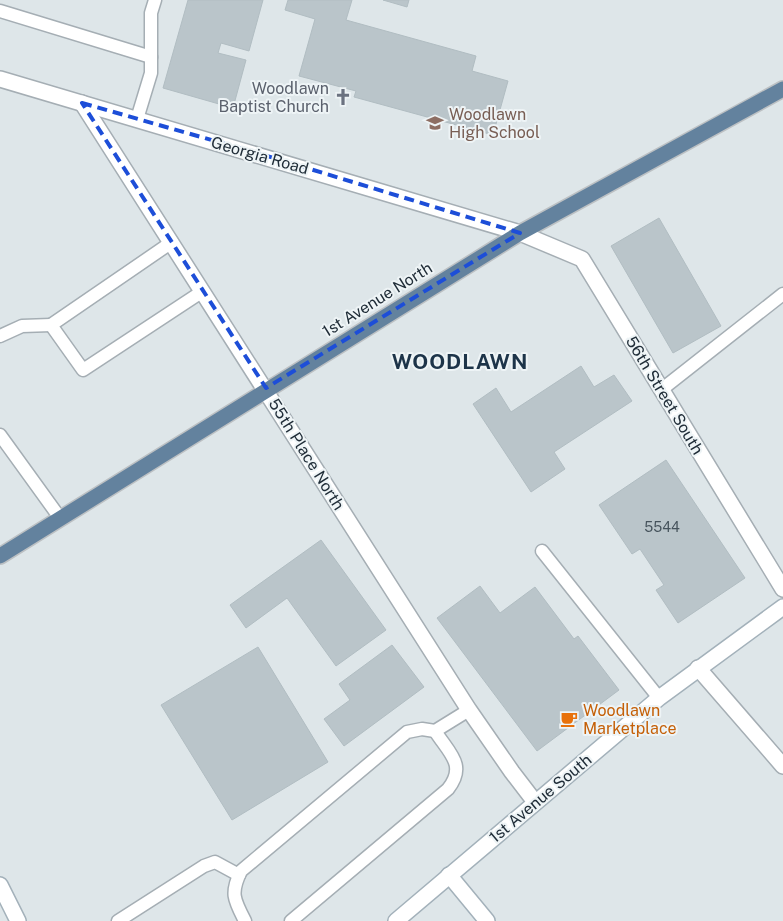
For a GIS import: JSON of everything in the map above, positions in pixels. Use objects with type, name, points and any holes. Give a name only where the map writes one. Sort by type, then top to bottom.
[{"type":"main road","name":"1st Avenue North","points":[[0,556],[266,388],[520,232],[783,89]]},
{"type":"street","name":"Georgia Road","points":[[0,79],[520,232]]},
{"type":"street","name":"55th Place North","points":[[82,102],[266,388],[469,710],[535,802]]},
{"type":"street","name":"56th Street South","points":[[520,232],[582,259],[783,589]]},
{"type":"street","name":"1st Avenue South","points":[[396,921],[659,698],[783,607]]},
{"type":"street","points":[[698,668],[783,766]]},
{"type":"street","points":[[450,875],[487,921]]},
{"type":"street","points":[[0,885],[18,921]]},
{"type":"lane","points":[[137,119],[151,73],[151,13],[155,0]]},
{"type":"lane","points":[[0,11],[151,57]]},
{"type":"lane","points":[[0,336],[22,326],[51,325],[172,242]]},
{"type":"lane","points":[[51,325],[83,370],[203,291]]},
{"type":"lane","points":[[661,390],[783,294]]},
{"type":"lane","points":[[0,435],[60,518]]},
{"type":"lane","points":[[542,551],[659,698]]},
{"type":"lane","points":[[435,732],[469,710]]},
{"type":"lane","points":[[245,921],[234,900],[234,885],[241,871],[407,732],[422,729],[435,732],[457,765],[456,779],[448,789],[291,921]]},
{"type":"lane","points":[[118,921],[204,866],[214,862],[239,875]]},
{"type":"highlighted area","points":[[82,103],[264,155],[520,233],[266,388]]},
{"type":"building","points":[[188,0],[263,0],[249,51],[221,43],[218,53],[246,60],[233,108],[163,88]]},
{"type":"building","points":[[288,0],[352,0],[346,20],[476,56],[472,71],[508,81],[493,135],[354,97],[356,91],[299,76],[315,19],[285,10]]},
{"type":"building","points":[[383,0],[409,0],[407,7]]},
{"type":"building","points":[[659,218],[721,326],[673,353],[611,246]]},
{"type":"building","points":[[581,366],[594,387],[614,375],[632,401],[554,452],[565,469],[531,492],[473,404],[496,388],[511,412]]},
{"type":"building","points":[[666,460],[745,578],[678,623],[656,590],[664,585],[640,549],[632,554],[599,505]]},
{"type":"building","points":[[321,540],[386,630],[336,666],[287,598],[246,628],[230,605]]},
{"type":"building","points":[[480,586],[500,613],[535,587],[574,639],[578,636],[619,690],[537,751],[437,618]]},
{"type":"building","points":[[392,645],[424,687],[344,746],[324,719],[350,700],[339,684]]},
{"type":"building","points":[[258,647],[328,762],[232,820],[161,705]]},
{"type":"place","name":"Woodlawn Baptist Church","points":[[343,97]]},
{"type":"place","name":"Woodlawn High School","points":[[435,123]]},
{"type":"place","name":"Woodlawn Marketplace","points":[[569,719]]},
{"type":"district","name":"WOODLAWN","points":[[460,362]]}]
